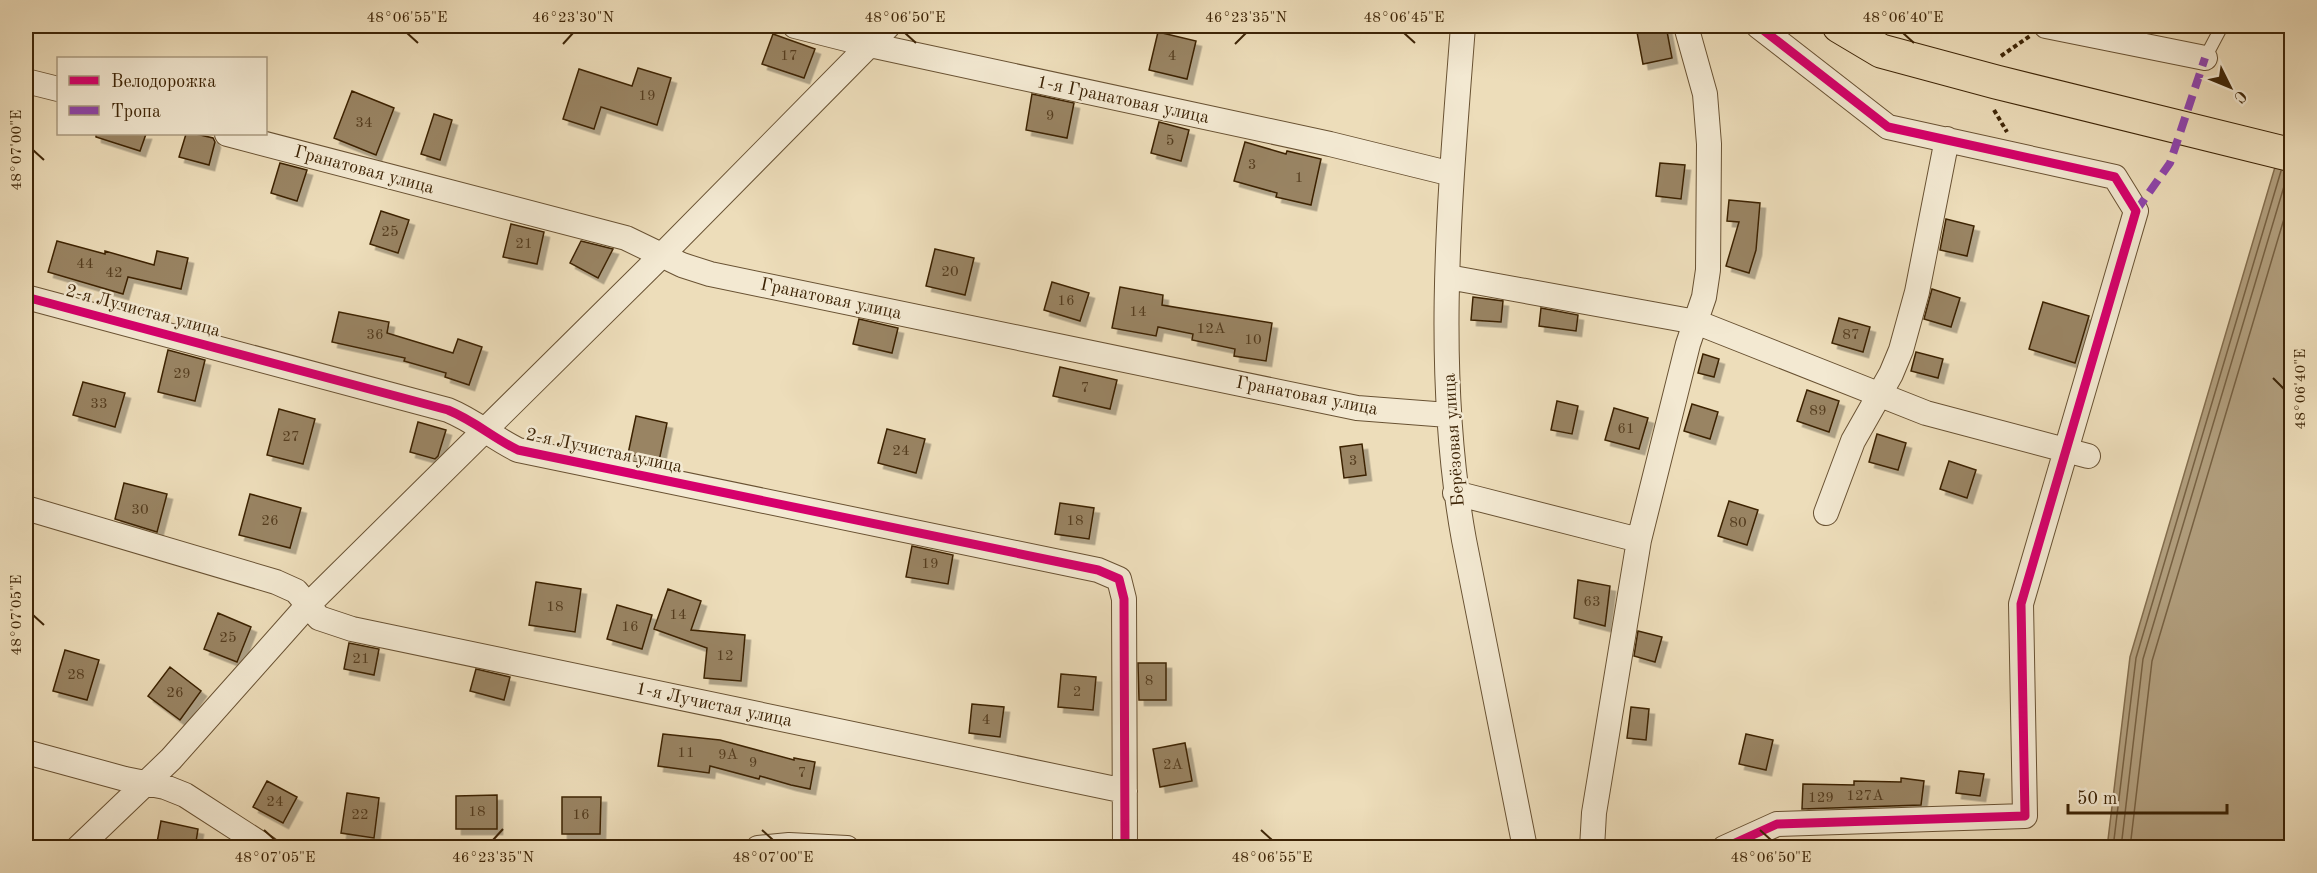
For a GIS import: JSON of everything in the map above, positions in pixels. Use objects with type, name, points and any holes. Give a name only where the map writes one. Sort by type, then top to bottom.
[{"type":"main road","points":[[1839,26],[1881,51],[2292,155]]},
{"type":"street","name":"1-я Гранатовая улица","points":[[795,26],[870,45],[1319,141],[1452,174]]},
{"type":"street","points":[[78,848],[171,759],[308,606],[663,254],[888,26]]},
{"type":"street","name":"Берёзовая улица","points":[[1463,26],[1452,174],[1448,277],[1448,415],[1455,493],[1525,848]]},
{"type":"street","points":[[1592,848],[1594,813],[1639,540],[1688,344],[1704,297],[1708,270],[1709,144],[1705,94],[1686,26]]},
{"type":"street","points":[[1724,848],[1778,824],[2025,816],[2021,604],[2077,453],[2136,211],[2115,177],[1888,127],[1758,26]]},
{"type":"street","points":[[2046,26],[2205,58]]},
{"type":"street","points":[[26,81],[57,89]]},
{"type":"street","name":"Гранатовая улица","points":[[231,135],[626,238],[682,265],[710,274],[1357,408],[1448,415]]},
{"type":"street","points":[[1826,513],[1852,441],[1879,395],[1901,350],[1917,292],[1947,140]]},
{"type":"street","points":[[1448,277],[1696,322],[1926,413],[2077,453]]},
{"type":"street","name":"2-я Лучистая улица","points":[[26,297],[448,410],[470,419],[501,442],[518,450],[1098,570],[1119,579],[1124,599],[1125,791]]},
{"type":"street","points":[[1455,493],[1639,540]]},
{"type":"street","name":"1-я Лучистая улица","points":[[26,508],[276,582],[296,591],[319,618],[352,629],[1125,791]]},
{"type":"street","points":[[26,752],[125,779],[165,787],[185,795],[267,848]]},
{"type":"street","points":[[1125,791],[1125,848]]},
{"type":"street","points":[[758,848],[789,845],[847,848]]},
{"type":"lane","points":[[2205,58],[2222,26]]},
{"type":"path","points":[[1998,58],[2046,26]]},
{"type":"path","points":[[1992,106],[2023,157]]},
{"type":"water","points":[[2291,113],[2291,847],[2107,848],[2130,657]]},
{"type":"building","points":[[1666,26],[1672,58],[1643,64],[1636,27]]},
{"type":"building","points":[[1158,32],[1196,41],[1187,79],[1149,70]]},
{"type":"building","points":[[773,34],[815,49],[804,78],[762,64]]},
{"type":"building","points":[[638,68],[671,78],[657,125],[601,107],[594,129],[563,119],[579,69],[632,86]]},
{"type":"building","points":[[352,91],[394,108],[376,155],[334,138]]},
{"type":"building","points":[[1032,94],[1074,103],[1067,138],[1026,130]]},
{"type":"building","points":[[434,114],[452,120],[440,160],[421,154]]},
{"type":"building","points":[[1159,122],[1189,130],[1181,161],[1151,153]]},
{"type":"building","points":[[96,135],[146,135],[140,151],[96,137]]},
{"type":"building","points":[[186,135],[213,138],[215,142],[209,165],[179,157]]},
{"type":"building","points":[[1245,142],[1286,154],[1287,151],[1321,159],[1311,205],[1276,197],[1277,193],[1234,181]]},
{"type":"building","points":[[280,163],[307,170],[297,201],[271,193]]},
{"type":"building","points":[[1660,163],[1685,165],[1681,199],[1656,196]]},
{"type":"building","points":[[1729,200],[1760,203],[1756,250],[1749,273],[1726,266],[1739,222],[1727,221]]},
{"type":"building","points":[[381,211],[409,220],[398,253],[370,244]]},
{"type":"building","points":[[1946,219],[1974,226],[1967,256],[1940,250]]},
{"type":"building","points":[[511,224],[544,232],[537,264],[503,257]]},
{"type":"building","points":[[57,241],[105,254],[105,251],[154,265],[157,251],[188,258],[181,289],[128,277],[123,294],[48,272]]},
{"type":"building","points":[[581,241],[613,249],[598,278],[570,263]]},
{"type":"building","points":[[935,249],[974,258],[965,295],[926,286]]},
{"type":"building","points":[[1052,282],[1089,293],[1080,321],[1044,310]]},
{"type":"building","points":[[1120,287],[1163,295],[1162,305],[1272,323],[1266,361],[1234,356],[1235,349],[1192,340],[1193,334],[1158,327],[1156,336],[1112,328]]},
{"type":"building","points":[[1932,289],[1960,298],[1951,327],[1924,319]]},
{"type":"building","points":[[1473,297],[1503,301],[1501,322],[1471,320]]},
{"type":"building","points":[[2043,302],[2089,316],[2075,363],[2029,349]]},
{"type":"building","points":[[1541,308],[1578,315],[1576,331],[1539,326]]},
{"type":"building","points":[[339,312],[389,322],[387,333],[453,353],[458,339],[482,347],[469,385],[445,377],[446,373],[404,361],[405,358],[332,342]]},
{"type":"building","points":[[1839,318],[1870,327],[1863,352],[1832,343]]},
{"type":"building","points":[[859,319],[898,328],[892,353],[853,344]]},
{"type":"building","points":[[168,350],[205,360],[195,401],[158,392]]},
{"type":"building","points":[[1916,352],[1943,359],[1938,378],[1911,371]]},
{"type":"building","points":[[1703,354],[1719,359],[1714,377],[1698,373]]},
{"type":"building","points":[[1060,367],[1117,380],[1110,409],[1053,396]]},
{"type":"building","points":[[83,382],[125,393],[115,427],[73,415]]},
{"type":"building","points":[[1807,390],[1839,401],[1829,432],[1797,421]]},
{"type":"building","points":[[1557,401],[1578,406],[1572,434],[1551,430]]},
{"type":"building","points":[[1692,404],[1718,412],[1710,439],[1684,431]]},
{"type":"building","points":[[1614,408],[1648,418],[1639,449],[1605,440]]},
{"type":"building","points":[[279,409],[315,419],[303,464],[267,455]]},
{"type":"building","points":[[636,416],[667,423],[659,461],[628,454]]},
{"type":"building","points":[[418,422],[446,430],[435,459],[410,452]]},
{"type":"building","points":[[887,429],[925,439],[916,473],[878,463]]},
{"type":"building","points":[[1877,434],[1906,443],[1898,470],[1869,462]]},
{"type":"building","points":[[1362,444],[1366,475],[1344,478],[1340,447]]},
{"type":"building","points":[[1949,461],[1976,470],[1967,498],[1940,489]]},
{"type":"building","points":[[124,483],[167,494],[157,532],[115,519]]},
{"type":"building","points":[[250,494],[301,508],[290,548],[239,535]]},
{"type":"building","points":[[1729,501],[1758,510],[1747,545],[1718,536]]},
{"type":"building","points":[[1060,503],[1094,508],[1089,539],[1055,534]]},
{"type":"building","points":[[912,546],[953,555],[948,584],[906,577]]},
{"type":"building","points":[[1578,580],[1610,586],[1605,626],[1574,618]]},
{"type":"building","points":[[536,582],[581,589],[575,632],[529,625]]},
{"type":"building","points":[[668,589],[701,601],[691,630],[745,635],[741,681],[704,678],[707,648],[654,629]]},
{"type":"building","points":[[617,605],[652,615],[642,649],[607,639]]},
{"type":"building","points":[[218,613],[251,627],[237,662],[204,649]]},
{"type":"building","points":[[1638,631],[1662,637],[1655,662],[1634,656]]},
{"type":"building","points":[[349,643],[379,649],[374,675],[344,669]]},
{"type":"building","points":[[65,650],[99,660],[87,700],[53,691]]},
{"type":"building","points":[[1138,663],[1166,663],[1166,700],[1139,700]]},
{"type":"building","points":[[170,667],[201,691],[180,720],[148,696]]},
{"type":"building","points":[[476,669],[510,677],[504,700],[470,691]]},
{"type":"building","points":[[1061,674],[1096,677],[1093,710],[1058,707]]},
{"type":"building","points":[[972,704],[1004,707],[1000,737],[969,733]]},
{"type":"building","points":[[1631,707],[1649,709],[1646,740],[1627,738]]},
{"type":"building","points":[[663,734],[720,740],[794,760],[794,758],[815,762],[810,789],[710,766],[709,773],[658,766]]},
{"type":"building","points":[[1746,734],[1773,740],[1766,770],[1739,764]]},
{"type":"building","points":[[1185,743],[1192,781],[1160,787],[1153,749]]},
{"type":"building","points":[[1959,771],[1984,774],[1980,796],[1956,793]]},
{"type":"building","points":[[1901,778],[1924,781],[1921,805],[1802,809],[1803,784],[1854,785],[1854,781],[1901,782]]},
{"type":"building","points":[[267,781],[297,797],[283,823],[253,807]]},
{"type":"building","points":[[347,793],[379,798],[374,838],[341,833]]},
{"type":"building","points":[[497,795],[497,829],[456,829],[456,796]]},
{"type":"building","points":[[562,797],[601,797],[600,834],[562,834]]},
{"type":"building","points":[[161,821],[198,829],[195,848],[156,848]]},
{"type":"marked path","points":[[2136,211],[2170,163],[2205,58]]},
{"type":"cycle path","points":[[1724,848],[1777,824],[2025,816],[2021,604],[2136,211],[2115,177],[1888,127],[1758,26]]},
{"type":"cycle path","points":[[26,297],[448,410],[518,450],[1098,570],[1119,579],[1124,599],[1125,848]]}]
